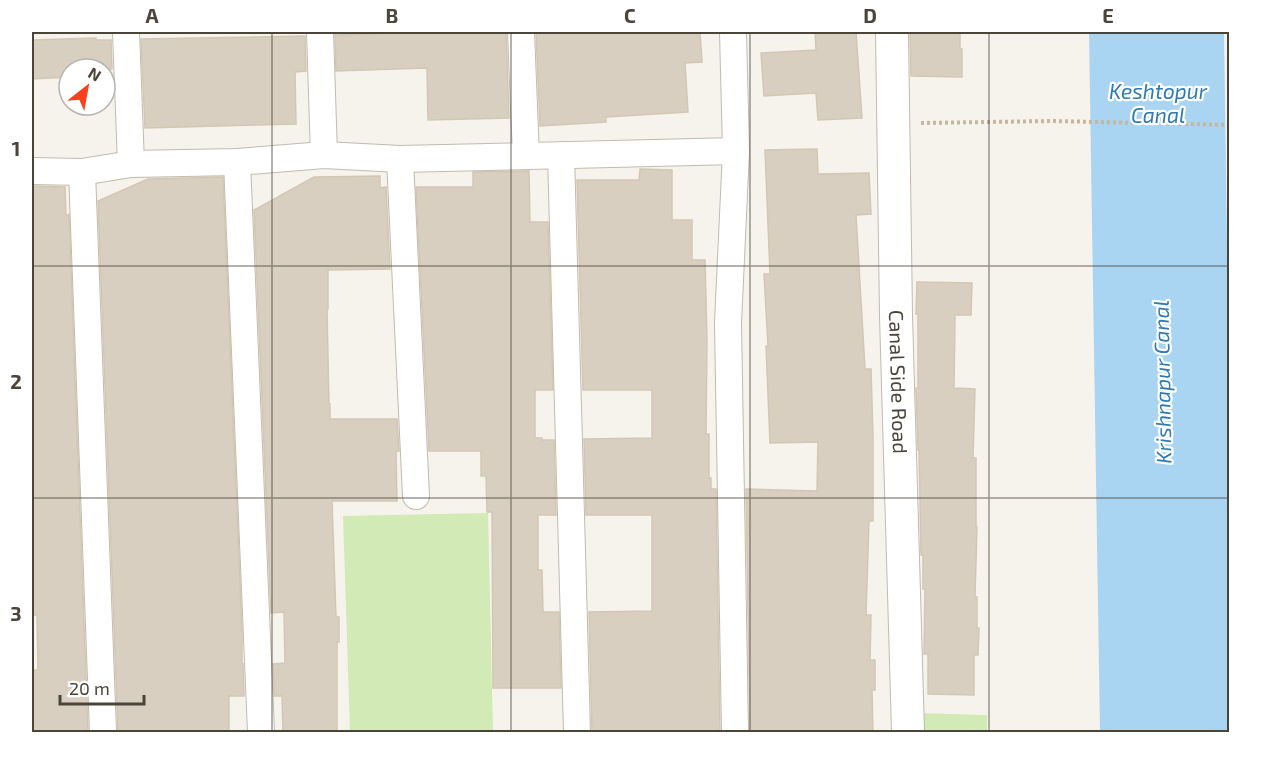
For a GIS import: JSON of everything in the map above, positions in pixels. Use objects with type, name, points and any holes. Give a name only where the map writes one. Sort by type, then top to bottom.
[{"type":"street","points":[[126,32],[131,164]]},
{"type":"street","points":[[321,32],[324,155]]},
{"type":"street","points":[[521,32],[526,156]]},
{"type":"street","points":[[733,32],[736,151],[728,323],[735,732]]},
{"type":"street","name":"Canal Side Road","points":[[892,32],[896,316],[908,732]]},
{"type":"street","points":[[32,171],[82,172],[131,164],[237,162],[324,155],[400,159],[736,151]]},
{"type":"street","points":[[561,155],[577,732]]},
{"type":"street","points":[[400,159],[416,496]]},
{"type":"street","points":[[237,162],[261,732]]},
{"type":"street","points":[[82,172],[103,732]]},
{"type":"path","points":[[894,123],[1053,121],[1230,125]]},
{"type":"green space","points":[[488,513],[493,732],[350,732],[343,516]]},
{"type":"green space","points":[[917,713],[987,715],[987,732],[918,732]]},
{"type":"water","name":"Keshtopur Canal","points":[[1089,32],[1224,32],[1229,385],[1229,732],[1100,732]]},
{"type":"building","points":[[506,32],[509,118],[428,120],[427,68],[336,71],[335,35]]},
{"type":"building","points":[[536,32],[700,32],[702,62],[685,63],[688,112],[606,117],[606,122],[540,126]]},
{"type":"building","points":[[815,32],[856,32],[862,118],[818,120],[816,93],[764,96],[761,53],[816,50]]},
{"type":"building","points":[[910,32],[960,32],[962,77],[911,76]]},
{"type":"building","points":[[305,36],[306,71],[295,72],[296,124],[145,128],[141,39]]},
{"type":"building","points":[[96,38],[96,40],[111,40],[112,57],[57,57],[57,78],[32,79],[32,40]]},
{"type":"building","points":[[817,149],[818,174],[869,173],[871,214],[856,215],[865,369],[871,369],[873,521],[869,521],[866,615],[871,615],[870,660],[875,660],[875,690],[872,690],[873,732],[750,732],[746,489],[817,491],[818,442],[770,443],[764,274],[770,274],[765,150]]},
{"type":"building","points":[[640,169],[672,170],[672,220],[692,220],[692,260],[705,260],[706,434],[709,434],[711,489],[716,489],[720,732],[592,732],[589,612],[652,611],[652,515],[586,515],[584,439],[652,438],[652,390],[583,390],[577,180],[639,180]]},
{"type":"building","points":[[529,171],[530,222],[548,222],[553,390],[535,390],[535,438],[554,440],[556,515],[538,515],[538,570],[542,570],[543,612],[559,612],[561,688],[493,688],[492,512],[487,512],[486,476],[481,476],[481,451],[429,451],[416,187],[473,187],[473,172]]},
{"type":"building","points":[[380,176],[380,188],[386,187],[390,269],[328,270],[329,404],[330,419],[397,419],[399,451],[396,451],[397,501],[332,501],[336,617],[339,617],[337,732],[283,732],[282,696],[274,696],[273,664],[285,663],[284,612],[271,613],[254,210],[314,177]]},
{"type":"building","points":[[223,177],[244,696],[229,696],[229,732],[118,732],[98,201],[148,179]]},
{"type":"building","points":[[32,186],[65,187],[66,216],[69,214],[88,732],[33,732],[32,670],[38,670],[37,615],[32,615]]},
{"type":"building","points":[[917,282],[972,283],[971,315],[955,315],[954,388],[975,389],[973,458],[976,458],[977,527],[975,597],[977,597],[977,628],[979,628],[978,655],[974,655],[974,695],[928,694],[928,654],[924,654],[925,589],[923,589],[923,555],[921,555],[916,388],[918,388]]},
{"type":"water label","name":"Krishnapur Canal","points":[[1163,382]]}]
